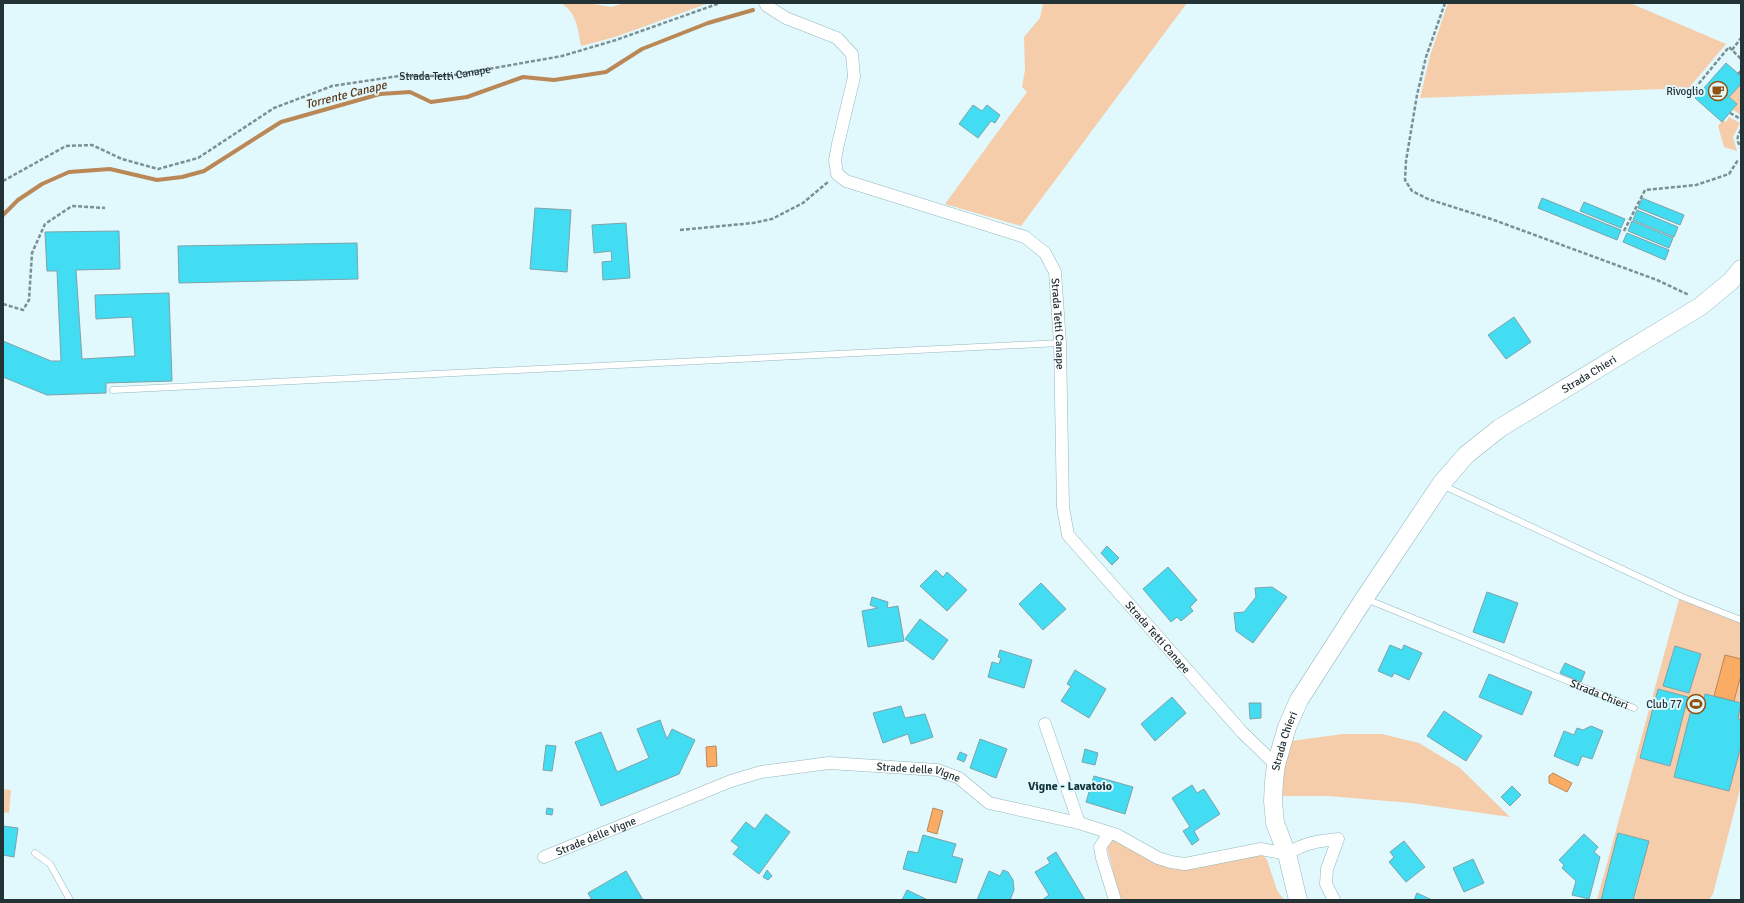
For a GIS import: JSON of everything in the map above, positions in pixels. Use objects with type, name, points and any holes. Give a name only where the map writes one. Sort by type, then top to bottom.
[{"type":"main road","name":"Strada Chieri","points":[[1298,900],[1287,854],[1275,824],[1273,801],[1276,765],[1287,726],[1299,700],[1441,484],[1466,455],[1500,428],[1701,306],[1731,281],[1741,269]]},
{"type":"street","points":[[766,5],[786,18],[837,38],[852,54],[854,77],[835,160],[837,174]]},
{"type":"street","name":"Strada Tetti Canape","points":[[837,174],[846,181],[1024,237],[1045,253],[1055,272],[1060,343],[1063,507],[1068,535],[1242,732],[1276,765]]},
{"type":"street","points":[[1045,724],[1079,823]]},
{"type":"street","name":"Strade delle Vigne","points":[[544,857],[731,781],[762,772],[829,763],[938,770],[959,778],[989,803],[1079,823],[1117,835],[1158,858],[1185,864],[1261,849],[1287,854]]},
{"type":"street","points":[[1110,833],[1100,847],[1115,900]]},
{"type":"street","points":[[1287,854],[1298,847],[1314,841],[1338,839],[1327,869],[1326,884],[1334,900]]},
{"type":"lane","points":[[113,390],[1060,343]]},
{"type":"lane","points":[[1441,484],[1680,596],[1741,620]]},
{"type":"lane","name":"Strada Chieri","points":[[1364,599],[1634,708]]},
{"type":"lane","points":[[35,853],[50,864],[70,900]]},
{"type":"path","name":"Strada Tetti Canape","points":[[3,181],[66,146],[92,145],[122,159],[158,169],[198,158],[274,108],[332,86],[399,76],[449,76],[562,56],[616,40],[720,3]]},
{"type":"path","points":[[1445,3],[1426,56],[1417,95],[1406,161],[1405,180],[1412,191],[1428,199],[1494,220],[1657,280],[1685,292],[1701,306]]},
{"type":"path","points":[[1732,50],[1741,38]]},
{"type":"path","points":[[1691,92],[1729,47],[1741,59]]},
{"type":"path","points":[[1730,113],[1741,119]]},
{"type":"path","points":[[1741,130],[1738,136],[1738,142],[1741,147]]},
{"type":"path","points":[[1624,231],[1645,190],[1696,185],[1710,181],[1729,174],[1738,160]]},
{"type":"path","points":[[680,230],[753,223],[772,219],[803,203],[837,174]]},
{"type":"path","points":[[3,304],[23,310],[29,300],[32,253],[45,224],[72,206],[105,208]]},
{"type":"shaded area","points":[[561,3],[588,3],[611,7],[624,3],[709,3],[615,37],[581,46],[578,28],[574,17]]},
{"type":"shaded area","points":[[1043,3],[1187,3],[1021,226],[945,204],[1027,92],[1022,87],[1025,70],[1024,37],[1040,18]]},
{"type":"shaded area","points":[[1448,3],[1630,3],[1726,44],[1689,88],[1420,98],[1430,56]]},
{"type":"shaded area","points":[[1741,84],[1741,115],[1733,110],[1737,104],[1729,97]]},
{"type":"shaded area","points":[[1729,117],[1740,123],[1733,137],[1737,151],[1724,147],[1718,126],[1723,120],[1726,122]]},
{"type":"shaded area","name":"Club 77","points":[[1680,596],[1741,622],[1741,785],[1713,894],[1709,900],[1597,900]]},
{"type":"shaded area","points":[[1725,655],[1741,659],[1741,675],[1734,701],[1714,696]]},
{"type":"shaded area","points":[[1343,734],[1382,734],[1419,743],[1460,768],[1510,817],[1411,803],[1328,796],[1281,796],[1282,769],[1291,741]]},
{"type":"shaded area","points":[[716,746],[717,766],[707,767],[706,747]]},
{"type":"shaded area","points":[[1553,773],[1572,783],[1567,792],[1549,783],[1549,776]]},
{"type":"shaded area","points":[[3,789],[11,790],[9,813],[3,812]]},
{"type":"shaded area","points":[[933,808],[943,811],[937,834],[927,831]]},
{"type":"shaded area","points":[[1113,840],[1161,864],[1263,855],[1267,860],[1277,890],[1284,900],[1120,900],[1107,847]]},
{"type":"building","name":"Rivoglio","points":[[1726,63],[1741,76],[1741,84],[1729,97],[1737,104],[1722,122],[1695,98]]},
{"type":"building","points":[[973,105],[982,111],[987,105],[1000,115],[995,123],[991,121],[978,138],[959,124]]},
{"type":"building","points":[[1542,198],[1621,230],[1617,240],[1538,208]]},
{"type":"building","points":[[1642,198],[1684,215],[1680,225],[1638,208]]},
{"type":"building","points":[[1584,202],[1625,219],[1621,228],[1580,211]]},
{"type":"building","points":[[535,208],[571,210],[567,272],[530,269]]},
{"type":"building","points":[[1637,210],[1678,227],[1674,237],[1633,220]]},
{"type":"building","points":[[1632,221],[1673,238],[1669,248],[1628,231]]},
{"type":"building","points":[[626,223],[630,278],[603,280],[602,262],[612,261],[611,251],[594,253],[592,225]]},
{"type":"building","points":[[119,231],[120,269],[76,270],[82,359],[135,356],[132,317],[96,319],[95,295],[169,293],[172,381],[106,383],[106,393],[47,395],[3,377],[3,341],[51,361],[61,361],[57,271],[47,271],[45,232]]},
{"type":"building","points":[[1627,233],[1669,250],[1665,260],[1623,242]]},
{"type":"building","points":[[357,243],[358,279],[179,283],[178,246]]},
{"type":"building","points":[[1514,317],[1531,342],[1506,359],[1488,335]]},
{"type":"building","points":[[1107,546],[1119,558],[1112,565],[1101,553]]},
{"type":"building","points":[[1168,567],[1197,600],[1190,607],[1193,611],[1181,621],[1177,617],[1171,622],[1143,589]]},
{"type":"building","points":[[936,570],[943,577],[947,572],[967,590],[947,611],[920,586]]},
{"type":"building","points":[[1041,583],[1066,609],[1043,630],[1019,604]]},
{"type":"building","points":[[1272,587],[1287,597],[1253,643],[1236,631],[1234,613],[1244,612],[1256,597],[1255,588]]},
{"type":"building","points":[[1487,592],[1518,603],[1504,643],[1473,632]]},
{"type":"building","points":[[872,597],[888,602],[887,608],[898,606],[904,641],[868,647],[862,611],[878,608],[870,605]]},
{"type":"building","points":[[920,619],[948,640],[933,660],[905,639]]},
{"type":"building","points":[[1390,645],[1402,650],[1404,645],[1422,653],[1409,680],[1394,673],[1392,677],[1378,671]]},
{"type":"building","points":[[1675,646],[1701,654],[1689,693],[1663,686]]},
{"type":"building","points":[[1000,650],[1032,660],[1024,688],[988,677],[992,662],[999,664],[1001,658],[998,657]]},
{"type":"building","points":[[1565,663],[1585,672],[1581,682],[1560,673]]},
{"type":"building","points":[[1075,670],[1106,689],[1089,718],[1061,701],[1071,686],[1067,684]]},
{"type":"building","points":[[1489,674],[1532,692],[1522,715],[1479,697]]},
{"type":"building","points":[[1658,689],[1688,697],[1670,766],[1640,758]]},
{"type":"building","points":[[1705,694],[1741,703],[1738,719],[1741,720],[1741,746],[1729,791],[1674,777],[1692,706],[1702,708]]},
{"type":"building","points":[[1172,697],[1186,713],[1155,741],[1141,724]]},
{"type":"building","points":[[1249,703],[1261,703],[1261,718],[1250,719]]},
{"type":"building","points":[[901,706],[905,718],[925,714],[933,737],[911,744],[908,734],[883,743],[873,713]]},
{"type":"building","points":[[1444,711],[1482,736],[1466,761],[1427,736]]},
{"type":"building","points":[[660,720],[667,739],[672,729],[695,740],[679,774],[601,806],[575,742],[601,732],[617,772],[649,758],[637,729]]},
{"type":"building","points":[[1591,726],[1603,731],[1592,759],[1582,756],[1578,766],[1554,756],[1564,731],[1574,735],[1577,728],[1583,730]]},
{"type":"building","points":[[980,739],[1007,749],[996,778],[970,768]]},
{"type":"building","points":[[546,745],[556,746],[552,771],[543,770]]},
{"type":"building","points":[[1085,749],[1098,753],[1095,765],[1082,762]]},
{"type":"building","points":[[960,752],[967,755],[964,762],[957,759]]},
{"type":"building","points":[[1094,776],[1133,787],[1125,814],[1086,802]]},
{"type":"building","points":[[1192,785],[1197,793],[1204,789],[1220,814],[1194,831],[1199,840],[1192,845],[1183,831],[1190,827],[1172,798]]},
{"type":"building","points":[[1512,786],[1521,795],[1510,806],[1501,797]]},
{"type":"building","points":[[547,808],[553,809],[552,815],[546,814]]},
{"type":"building","points":[[766,814],[790,832],[759,874],[733,854],[739,847],[731,841],[746,822],[755,829]]},
{"type":"building","points":[[3,826],[18,828],[14,857],[3,855]]},
{"type":"building","points":[[1618,833],[1649,841],[1633,900],[1601,900]]},
{"type":"building","points":[[1584,834],[1598,847],[1594,852],[1600,857],[1589,899],[1572,895],[1576,881],[1562,868],[1564,865],[1559,860]]},
{"type":"building","points":[[923,835],[956,844],[952,856],[963,859],[956,883],[903,869],[908,851],[918,853]]},
{"type":"building","points":[[1404,841],[1425,867],[1406,882],[1389,862],[1394,857],[1390,852]]},
{"type":"building","points":[[1056,852],[1085,900],[1042,900],[1049,895],[1035,872],[1050,863],[1047,858]]},
{"type":"building","points":[[1473,859],[1484,883],[1464,892],[1453,868]]},
{"type":"building","points":[[767,870],[772,876],[768,880],[763,877]]},
{"type":"building","points":[[1003,870],[1008,872],[1013,880],[1014,890],[1010,900],[977,900],[989,871],[1000,876]]},
{"type":"building","points":[[626,871],[643,900],[592,900],[588,893]]},
{"type":"building","points":[[907,890],[928,900],[902,900]]},
{"type":"building","points":[[1417,893],[1432,900],[1414,900]]},
{"type":"waterway","name":"Torrente Canape","points":[[3,215],[18,200],[42,184],[69,172],[110,169],[157,180],[182,177],[204,171],[281,122],[380,94],[410,92],[431,102],[467,97],[523,77],[554,80],[606,72],[642,49],[708,23],[753,10]]},
{"type":"place","name":"Rivoglio","points":[[1718,91]]},
{"type":"place","name":"Club 77","points":[[1696,704]]},
{"type":"district","name":"Vigne - Lavatoio","points":[[1070,786]]}]
